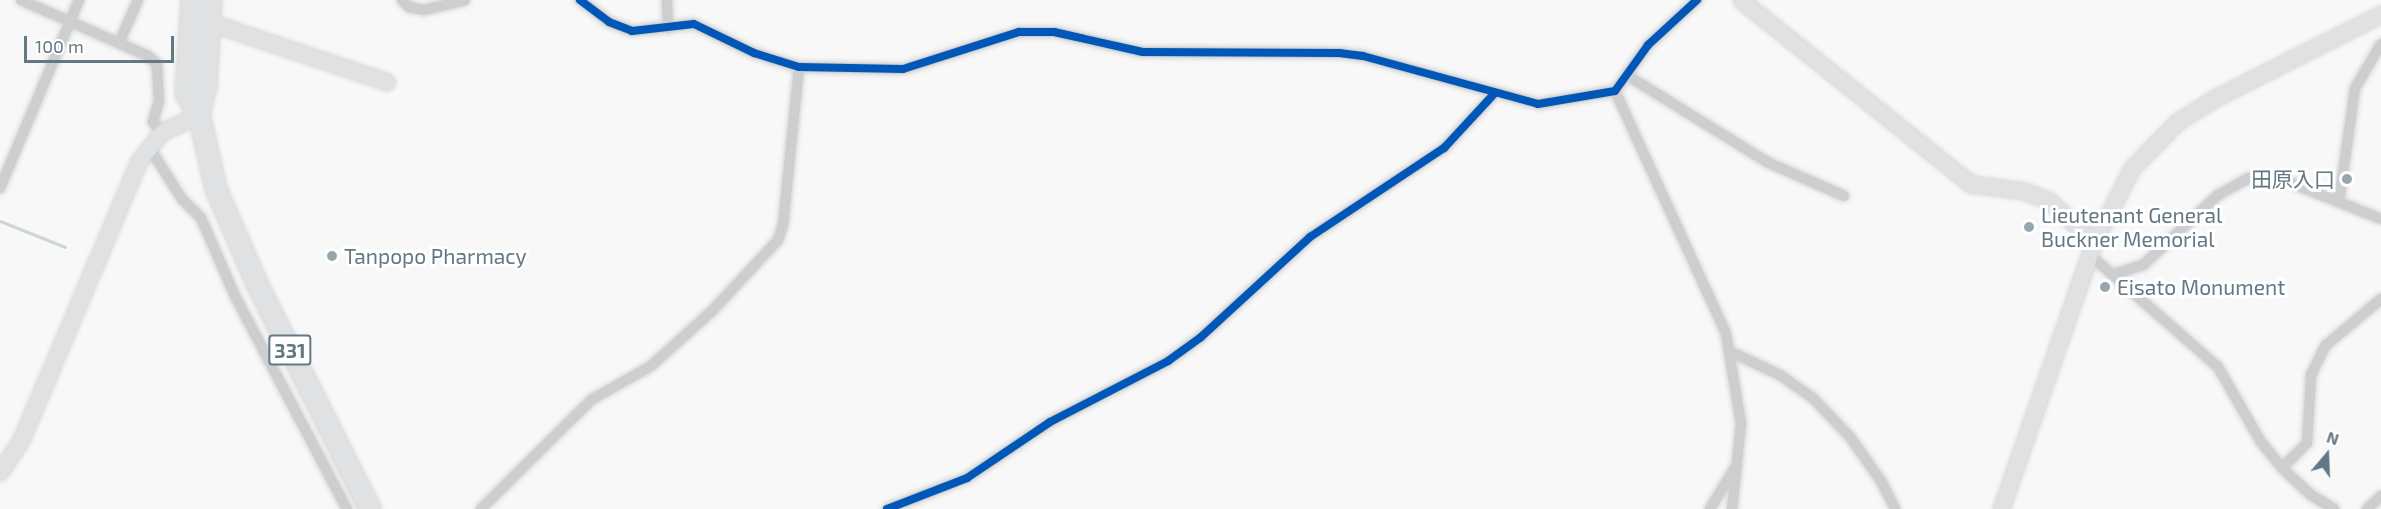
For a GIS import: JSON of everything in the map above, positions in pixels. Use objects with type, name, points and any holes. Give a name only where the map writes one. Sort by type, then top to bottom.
[{"type":"highway","name":"331","points":[[211,0],[197,13],[186,94],[199,114],[210,166],[225,212],[363,507]]},
{"type":"street","points":[[21,0],[119,43],[157,64],[159,101],[153,122],[162,132]]},
{"type":"street","points":[[0,188],[79,0]]},
{"type":"street","points":[[119,43],[138,0]]},
{"type":"street","points":[[402,0],[410,7],[424,10],[465,0]]},
{"type":"street","points":[[580,0],[609,22],[632,31],[694,24],[754,53],[799,67],[903,69],[1019,32],[1054,32],[1143,52],[1339,52],[1538,104],[1615,91],[1628,76],[1648,45],[1697,0]]},
{"type":"street","points":[[667,0],[668,28]]},
{"type":"street","points":[[1741,0],[1971,184],[2024,191],[2048,201],[2115,274],[2124,289],[2218,367],[2261,442],[2282,468],[2311,495],[2334,509]]},
{"type":"street","points":[[197,13],[387,82]]},
{"type":"street","points":[[2001,509],[2092,249],[2132,168],[2177,123],[2257,75],[2381,14]]},
{"type":"street","points":[[2339,201],[2355,88],[2381,44]]},
{"type":"street","points":[[482,509],[591,400],[651,366],[713,310],[778,240],[783,225],[799,67]]},
{"type":"street","points":[[1628,76],[1767,162],[1844,196]]},
{"type":"street","points":[[1615,91],[1718,310],[1731,352],[1742,424],[1732,509]]},
{"type":"street","points":[[887,509],[967,478],[1050,422],[1168,361],[1201,337],[1310,237],[1444,148],[1494,94]]},
{"type":"street","points":[[0,472],[21,440],[140,161],[162,132],[199,114]]},
{"type":"street","points":[[149,147],[182,199],[201,218],[255,335],[347,509]]},
{"type":"street","points":[[2115,274],[2143,265],[2218,195],[2249,178],[2284,180],[2381,219]]},
{"type":"street","points":[[2282,468],[2307,443],[2311,375],[2325,346],[2381,299]]},
{"type":"street","points":[[1731,352],[1780,375],[1819,405],[1850,437],[1881,481],[1894,509]]},
{"type":"street","points":[[1710,509],[1736,466]]},
{"type":"street","points":[[2367,509],[2381,496]]},
{"type":"waterway","points":[[0,221],[65,247]]},
{"type":"cycle path","points":[[580,0],[609,22],[632,31],[694,24],[754,53],[799,67],[903,69],[1019,32],[1054,32],[1143,52],[1339,53],[1363,56],[1538,104],[1615,91],[1648,45],[1697,0]]},
{"type":"cycle path","points":[[887,509],[967,478],[1050,422],[1168,361],[1201,337],[1310,237],[1444,148],[1494,94]]},
{"type":"place","name":"田原入口","points":[[2347,179]]},
{"type":"place","name":"Lieutenant General Buckner Memorial","points":[[2029,227]]},
{"type":"place","name":"Tanpopo Pharmacy","points":[[332,256]]},
{"type":"place","name":"Eisato Monument","points":[[2105,287]]}]
